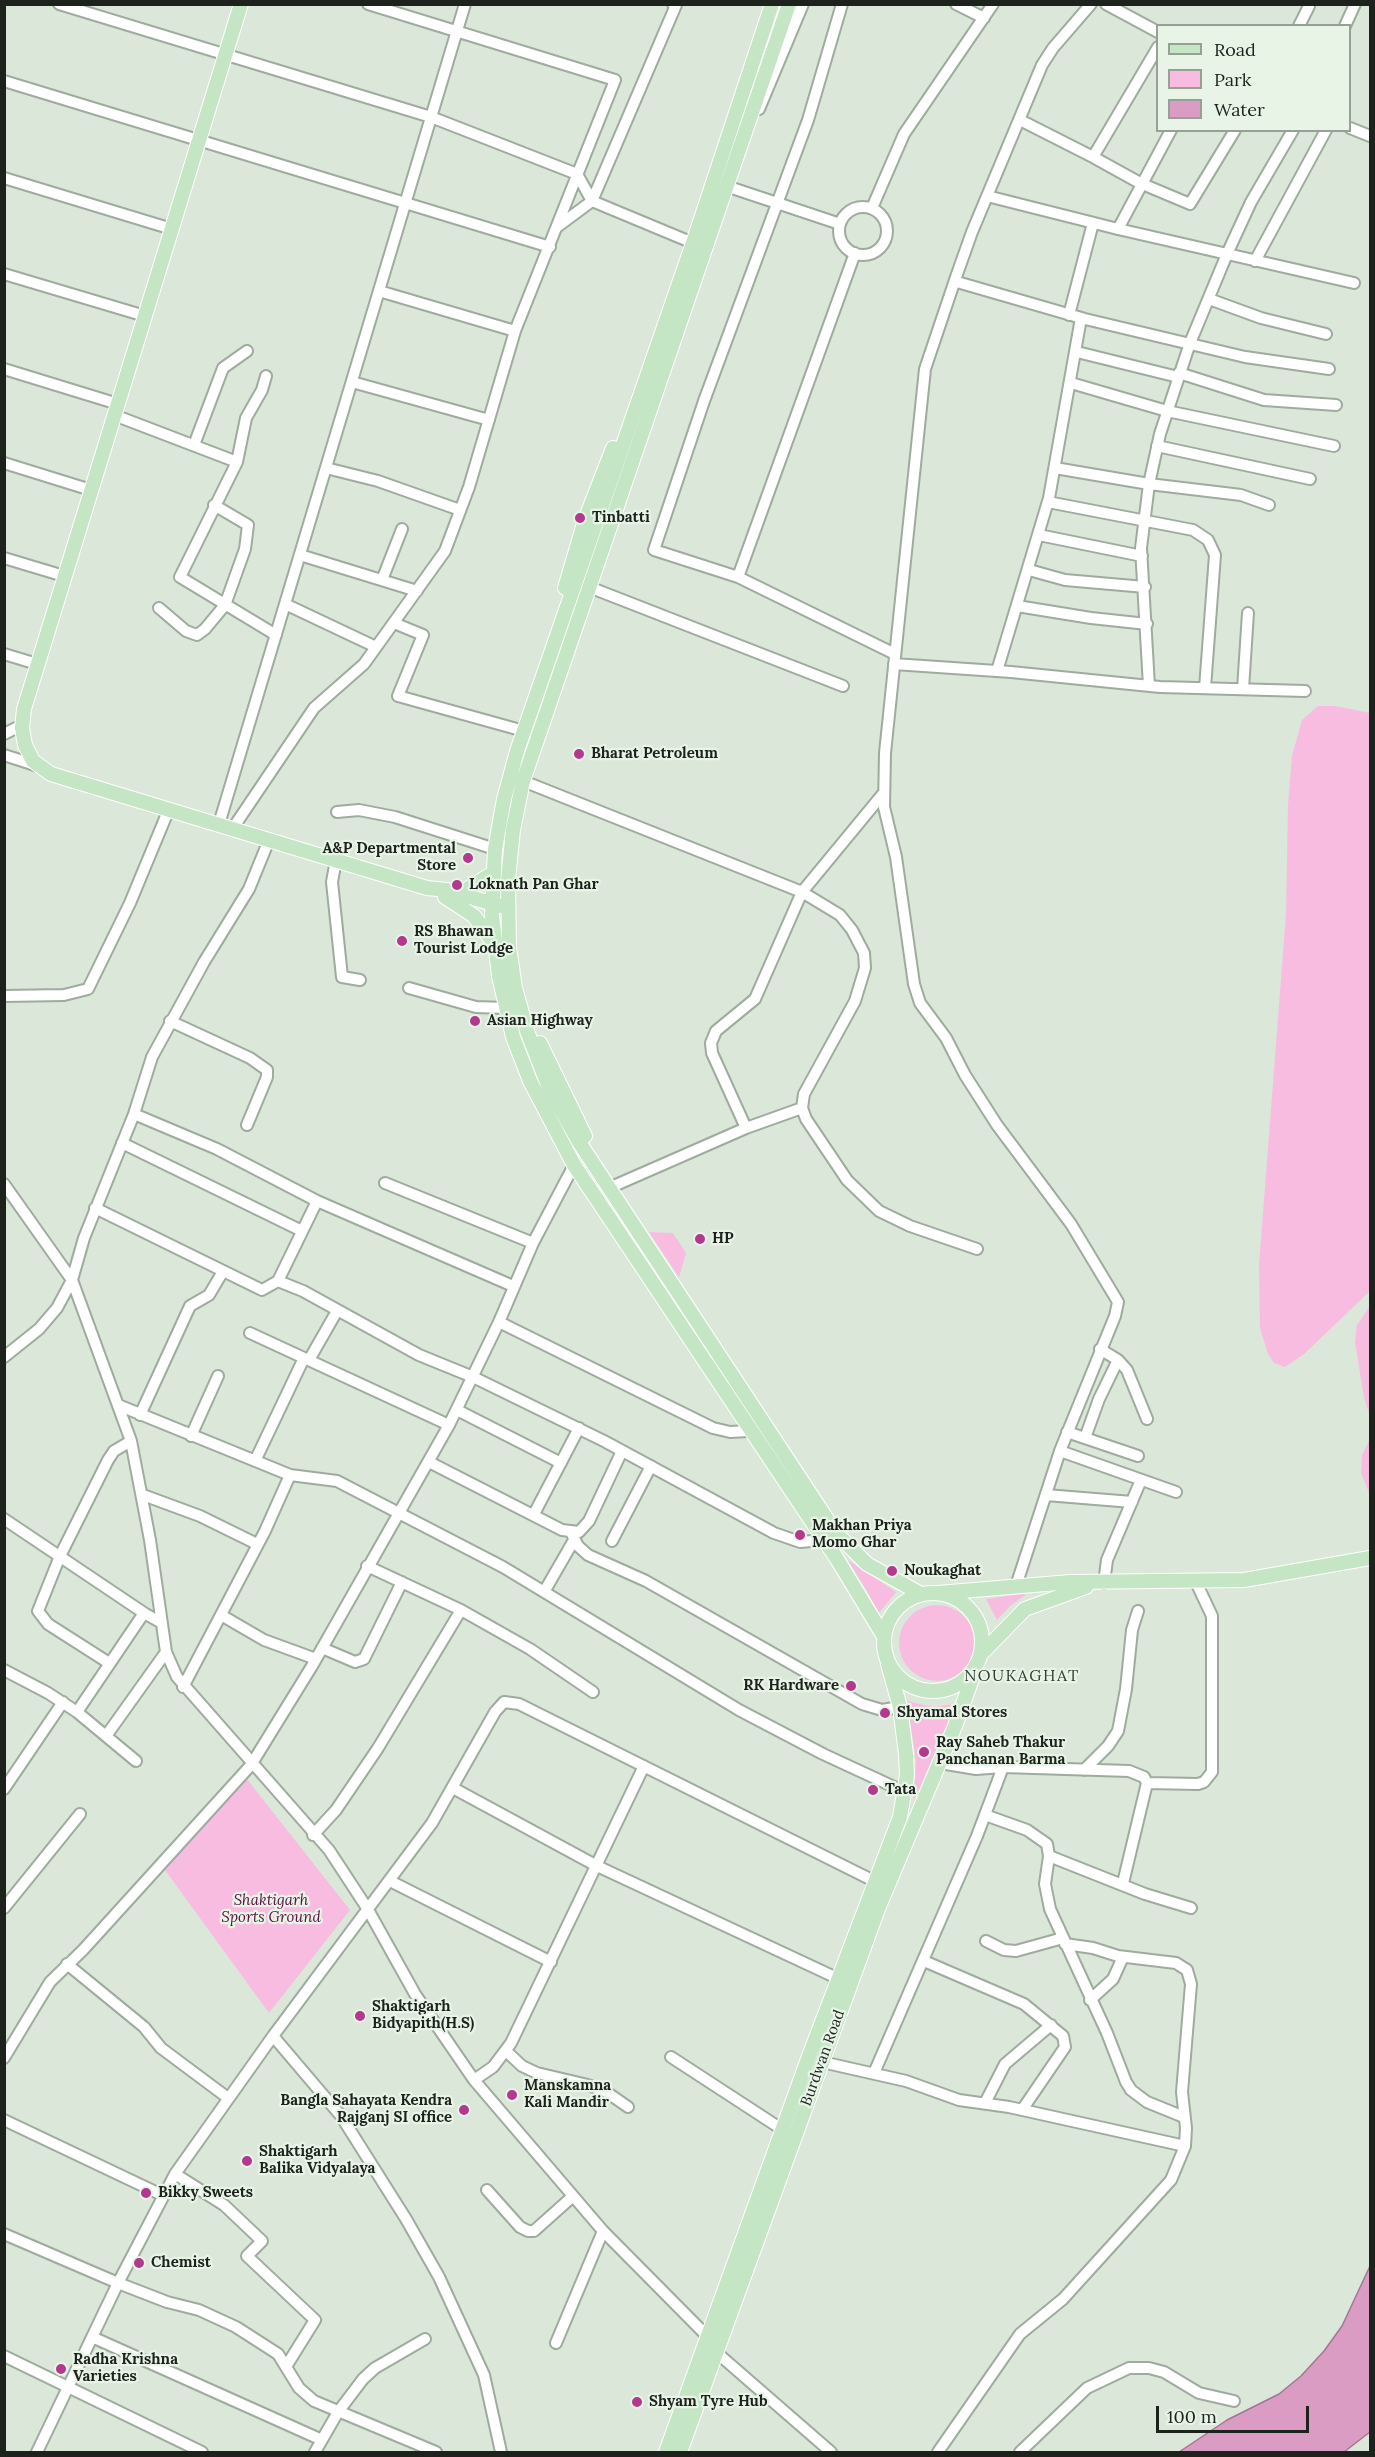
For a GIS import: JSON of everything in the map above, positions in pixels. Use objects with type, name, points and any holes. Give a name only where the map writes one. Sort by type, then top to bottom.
[{"type":"main road","points":[[241,4],[38,664],[22,725],[25,745],[38,766],[51,774],[426,888],[459,894],[492,910]]},
{"type":"main road","points":[[772,4],[693,243],[634,411],[616,440],[585,520],[565,584],[562,620],[524,731],[504,799],[493,873],[494,943],[506,1008],[530,1081],[574,1165],[748,1431],[824,1540],[883,1635]]},
{"type":"main road","points":[[789,4],[729,187],[523,781],[513,830],[507,912],[514,980],[553,1073],[589,1142],[595,1167],[836,1533],[867,1564],[921,1594]]},
{"type":"main road","points":[[459,894],[493,873]]},
{"type":"main road","points":[[426,888],[474,916],[494,943]]},
{"type":"main road","points":[[445,897],[507,912]]},
{"type":"main road","points":[[938,1593],[954,1597],[973,1614],[982,1636],[982,1653],[976,1668],[964,1681],[948,1690],[931,1692],[914,1688],[899,1678],[888,1664],[884,1650],[883,1635],[890,1616],[903,1602],[921,1594],[1070,1582],[1244,1580],[1371,1558]]},
{"type":"main road","points":[[982,1653],[1025,1609],[1043,1600],[1102,1583]]},
{"type":"main road","name":"Burdwan Road","points":[[666,2452],[716,2352],[822,2062],[896,1849],[905,1791],[906,1754],[900,1707],[888,1664]]},
{"type":"main road","name":"Burdwan Road","points":[[680,2452],[685,2418],[708,2337],[839,1979],[876,1882],[896,1849],[940,1763],[976,1668]]},
{"type":"street","points":[[59,4],[431,117],[577,174],[591,201],[693,243]]},
{"type":"street","points":[[233,828],[314,708],[346,682],[376,647],[445,550],[489,420],[515,332],[615,80],[368,4]]},
{"type":"street","points":[[219,824],[465,4]]},
{"type":"street","points":[[743,145],[803,4]]},
{"type":"street","points":[[842,4],[808,120],[704,401],[654,550],[738,577],[895,659],[1149,686],[1305,691]]},
{"type":"street","points":[[956,4],[984,18]]},
{"type":"street","points":[[872,208],[904,134],[993,4]]},
{"type":"street","points":[[1016,1586],[1060,1451],[1118,1307],[1114,1292],[1071,1224],[997,1125],[965,1076],[946,1038],[920,1003],[913,975],[896,857],[882,795],[925,369],[956,277],[987,196],[1047,56],[1091,4]]},
{"type":"street","points":[[1106,4],[1156,31]]},
{"type":"street","points":[[1346,24],[1355,4]]},
{"type":"street","points":[[557,227],[591,201],[675,5]]},
{"type":"street","points":[[1300,24],[1310,6]]},
{"type":"street","points":[[1093,157],[1156,50]]},
{"type":"street","points":[[4,81],[550,247]]},
{"type":"street","points":[[1020,120],[1140,183],[1190,204],[1234,132]]},
{"type":"street","points":[[1351,128],[1371,136]]},
{"type":"street","points":[[1118,230],[1140,183],[1170,132]]},
{"type":"street","points":[[1149,686],[1142,556],[1144,520],[1157,446],[1190,343],[1227,254],[1251,202],[1292,132]]},
{"type":"street","points":[[1255,261],[1325,132]]},
{"type":"street","points":[[4,178],[172,229]]},
{"type":"street","points":[[729,187],[840,224]]},
{"type":"street","points":[[987,196],[1118,230],[1354,283]]},
{"type":"street","points":[[872,208],[885,221],[888,229],[886,241],[877,251],[855,254],[843,243],[840,224],[852,210],[872,208]]},
{"type":"street","points":[[1069,315],[1093,223]]},
{"type":"street","points":[[738,577],[855,254]]},
{"type":"street","points":[[4,274],[144,316]]},
{"type":"street","points":[[956,277],[962,284],[1081,318],[1260,360],[1329,369]]},
{"type":"street","points":[[379,291],[515,332]]},
{"type":"street","points":[[1209,299],[1261,318],[1326,334]]},
{"type":"street","points":[[997,671],[1040,535],[1048,502],[1077,352],[1081,318]]},
{"type":"street","points":[[194,445],[223,368],[247,351]]},
{"type":"street","points":[[1077,352],[1179,376],[1264,400],[1336,405]]},
{"type":"street","points":[[4,369],[116,410],[237,462]]},
{"type":"street","points":[[266,376],[262,390],[246,418],[237,462],[180,577],[276,635]]},
{"type":"street","points":[[352,382],[489,420]]},
{"type":"street","points":[[1071,382],[1167,411],[1334,446]]},
{"type":"street","points":[[1157,446],[1310,479]]},
{"type":"street","points":[[4,463],[91,490]]},
{"type":"street","points":[[326,468],[378,481],[460,510]]},
{"type":"street","points":[[1055,468],[1149,484],[1241,495],[1269,505]]},
{"type":"street","points":[[1048,502],[1193,530],[1202,534],[1213,548],[1205,687]]},
{"type":"street","points":[[159,608],[186,631],[197,635],[225,605],[245,549],[248,525],[214,505]]},
{"type":"street","points":[[382,580],[402,529]]},
{"type":"street","points":[[1040,535],[1142,556]]},
{"type":"street","points":[[300,555],[417,591]]},
{"type":"street","points":[[4,558],[64,576]]},
{"type":"street","points":[[1029,570],[1065,580],[1145,587]]},
{"type":"street","points":[[589,587],[843,686]]},
{"type":"street","points":[[285,604],[376,647]]},
{"type":"street","points":[[1017,606],[1082,617],[1147,624]]},
{"type":"street","points":[[1243,689],[1248,613]]},
{"type":"street","points":[[394,623],[423,636],[398,696],[524,731]]},
{"type":"street","points":[[4,654],[38,664]]},
{"type":"street","points":[[4,734],[22,725]]},
{"type":"street","points":[[4,755],[38,766]]},
{"type":"street","points":[[523,781],[802,892],[825,904],[846,923],[864,953],[865,968],[855,1001],[804,1094],[802,1108],[817,1138],[847,1179],[879,1211],[910,1226],[977,1249]]},
{"type":"street","points":[[746,1128],[712,1053],[711,1043],[716,1031],[755,999],[802,892],[882,795]]},
{"type":"street","points":[[4,996],[64,995],[88,988],[130,903],[169,808]]},
{"type":"street","points":[[337,812],[359,810],[395,817],[495,849]]},
{"type":"street","points":[[7,1350],[39,1329],[51,1315],[72,1280],[95,1208],[134,1114],[152,1057],[170,1021],[249,889],[269,840]]},
{"type":"street","points":[[336,860],[332,882],[342,977],[360,980]]},
{"type":"street","points":[[409,988],[476,1007],[506,1008]]},
{"type":"street","points":[[170,1021],[250,1058],[267,1070],[267,1077],[247,1125]]},
{"type":"street","points":[[609,1188],[746,1128],[802,1108]]},
{"type":"street","points":[[134,1114],[217,1149],[317,1201],[513,1286]]},
{"type":"street","points":[[122,1143],[302,1231]]},
{"type":"street","points":[[4,2058],[50,1982],[251,1765],[319,1654],[449,1425],[499,1322],[532,1242],[574,1165]]},
{"type":"street","points":[[384,1183],[532,1242]]},
{"type":"street","points":[[4,1184],[72,1280],[131,1441],[143,1496],[166,1652],[183,1687],[313,1835],[329,1850],[368,1908],[415,1994],[474,2080],[603,2231],[708,2337]]},
{"type":"street","points":[[95,1208],[256,1290],[262,1290],[278,1281],[317,1201]]},
{"type":"street","points":[[140,1415],[190,1306],[209,1295],[222,1273]]},
{"type":"street","points":[[278,1281],[419,1355],[473,1377],[579,1428],[774,1533],[800,1542],[824,1540]]},
{"type":"street","points":[[255,1461],[307,1359],[337,1311]]},
{"type":"street","points":[[499,1322],[712,1428],[730,1432],[748,1431]]},
{"type":"street","points":[[249,1333],[449,1425]]},
{"type":"street","points":[[1100,1349],[1118,1360],[1131,1376],[1147,1419]]},
{"type":"street","points":[[1085,1438],[1099,1399],[1118,1360]]},
{"type":"street","points":[[191,1436],[218,1376]]},
{"type":"street","points":[[118,1406],[291,1475],[337,1482],[503,1567],[739,1710],[823,1754],[905,1791]]},
{"type":"street","points":[[457,1410],[561,1463]]},
{"type":"street","points":[[534,1514],[579,1428]]},
{"type":"street","points":[[1068,1432],[1138,1456]]},
{"type":"street","points":[[109,1663],[40,1617],[39,1605],[60,1556],[108,1460],[114,1451],[131,1441]]},
{"type":"street","points":[[543,1592],[573,1536],[585,1527],[622,1451]]},
{"type":"street","points":[[1060,1451],[1176,1492]]},
{"type":"street","points":[[429,1462],[534,1514],[573,1536],[588,1555],[646,1581],[862,1704],[882,1710],[900,1707]]},
{"type":"street","points":[[612,1541],[651,1466]]},
{"type":"street","points":[[183,1687],[291,1475]]},
{"type":"street","points":[[1102,1583],[1107,1560],[1141,1480]]},
{"type":"street","points":[[1046,1495],[1132,1502]]},
{"type":"street","points":[[143,1496],[200,1516],[257,1544]]},
{"type":"street","points":[[4,1519],[160,1622]]},
{"type":"street","points":[[367,1566],[461,1610],[530,1649],[593,1692]]},
{"type":"street","points":[[940,1763],[976,1769],[1003,1767],[1138,1773],[1147,1783],[1198,1784],[1204,1782],[1212,1772],[1212,1616],[1211,1609],[1195,1580]]},
{"type":"street","points":[[221,1615],[264,1640],[355,1662],[364,1659],[402,1582]]},
{"type":"street","points":[[313,1835],[336,1810],[378,1748],[461,1610]]},
{"type":"street","points":[[1084,1770],[1108,1746],[1118,1731],[1128,1678],[1132,1630],[1138,1611]]},
{"type":"street","points":[[77,1712],[144,1613]]},
{"type":"street","points":[[106,1736],[166,1652]]},
{"type":"street","points":[[4,1670],[63,1702],[136,1761]]},
{"type":"street","points":[[4,1789],[63,1702]]},
{"type":"street","points":[[37,2452],[162,2194],[273,2036],[390,1881],[453,1788],[495,1712],[504,1702],[519,1704],[876,1882]]},
{"type":"street","points":[[474,2080],[493,2067],[506,2051],[644,1766]]},
{"type":"street","points":[[874,2073],[924,1961],[1003,1767]]},
{"type":"street","points":[[1123,1884],[1147,1783]]},
{"type":"street","points":[[453,1788],[597,1866],[839,1979]]},
{"type":"street","points":[[4,1908],[80,1814]]},
{"type":"street","points":[[985,1815],[1034,1834],[1047,1844],[1049,1857],[1046,1893],[1064,1941],[1131,2090],[1147,2102],[1184,2116]]},
{"type":"street","points":[[1049,1857],[1145,1894],[1191,1908]]},
{"type":"street","points":[[390,1881],[551,1962]]},
{"type":"street","points":[[938,2452],[1020,2334],[1063,2299],[1171,2180],[1187,2136],[1182,2092],[1190,1975],[1183,1966],[1176,1963],[1123,1957],[1064,1941],[1016,1951],[1004,1950],[986,1941]]},
{"type":"street","points":[[1090,2000],[1113,1979],[1123,1957]]},
{"type":"street","points":[[924,1961],[1023,2004],[1063,2036],[1066,2044],[1022,2110]]},
{"type":"street","points":[[67,1964],[144,2027],[161,2048],[228,2098]]},
{"type":"street","points":[[985,2103],[1005,2064],[1051,2025]]},
{"type":"street","points":[[273,2036],[340,2116],[406,2218],[439,2277],[484,2375],[501,2452]]},
{"type":"street","points":[[506,2051],[522,2066],[537,2073],[605,2091],[628,2107]]},
{"type":"street","points":[[671,2057],[783,2130]]},
{"type":"street","points":[[822,2062],[874,2073],[959,2100],[1022,2110],[1185,2146]]},
{"type":"street","points":[[4,2120],[162,2194]]},
{"type":"street","points":[[175,2174],[224,2205],[248,2226],[262,2241],[247,2256],[315,2320],[287,2365]]},
{"type":"street","points":[[488,2190],[520,2228],[534,2231],[572,2196]]},
{"type":"street","points":[[556,2343],[603,2231]]},
{"type":"street","points":[[4,2234],[118,2283],[167,2302],[199,2310],[236,2327],[266,2346],[287,2365],[306,2396],[338,2412],[436,2452]]},
{"type":"street","points":[[92,2337],[322,2440]]},
{"type":"street","points":[[315,2452],[338,2412],[363,2379],[375,2368],[425,2339]]},
{"type":"street","points":[[716,2352],[831,2452]]},
{"type":"street","points":[[4,2356],[202,2452]]},
{"type":"street","points":[[1020,2452],[1087,2388],[1129,2368],[1149,2368],[1164,2372],[1199,2393],[1234,2401]]},
{"type":"green space","points":[[1318,706],[1335,706],[1370,713],[1370,1291],[1303,1355],[1285,1367],[1274,1363],[1268,1354],[1260,1328],[1259,1265],[1286,914],[1288,805],[1292,756],[1302,720]]},
{"type":"green space","points":[[649,1232],[673,1233],[686,1253],[679,1277]]},
{"type":"green space","points":[[1370,1306],[1370,1416],[1364,1398],[1355,1342],[1357,1325]]},
{"type":"green space","points":[[1370,1439],[1370,1495],[1361,1473],[1362,1455]]},
{"type":"green space","points":[[848,1560],[896,1592],[879,1613],[867,1591]]},
{"type":"green space","points":[[1028,1593],[1010,1606],[997,1620],[986,1599]]},
{"type":"green space","points":[[945,1605],[958,1611],[969,1622],[975,1635],[973,1658],[958,1675],[945,1681],[929,1681],[916,1675],[901,1658],[899,1635],[905,1622],[922,1607]]},
{"type":"green space","points":[[907,1701],[933,1707],[956,1704],[914,1801],[916,1760]]},
{"type":"green space","name":"Shaktigarh Sports Ground","points":[[246,1778],[350,1910],[269,2013],[165,1870]]},
{"type":"water","points":[[1370,2266],[1370,2432],[1344,2452],[1179,2452],[1227,2420],[1279,2394],[1301,2376],[1324,2351],[1342,2326]]},
{"type":"place","name":"Tinbatti","points":[[580,518]]},
{"type":"place","name":"Bharat Petroleum","points":[[579,754]]},
{"type":"place","name":"A&P Departmental Store","points":[[468,858]]},
{"type":"place","name":"Loknath Pan Ghar","points":[[457,885]]},
{"type":"place","name":"RS Bhawan Tourist Lodge","points":[[402,941]]},
{"type":"place","name":"Asian Highway","points":[[475,1021]]},
{"type":"place","name":"HP","points":[[700,1239]]},
{"type":"place","name":"Makhan Priya Momo Ghar","points":[[800,1535]]},
{"type":"place","name":"Noukaghat","points":[[892,1571]]},
{"type":"place","name":"RK Hardware","points":[[851,1686]]},
{"type":"place","name":"Shyamal Stores","points":[[885,1713]]},
{"type":"place","name":"Ray Saheb Thakur Panchanan Barma","points":[[924,1752]]},
{"type":"place","name":"Tata","points":[[873,1790]]},
{"type":"place","name":"Shaktigarh Bidyapith(H.S)","points":[[360,2016]]},
{"type":"place","name":"Manskamna Kali Mandir","points":[[512,2095]]},
{"type":"place","name":"Bangla Sahayata Kendra Rajganj SI office","points":[[464,2110]]},
{"type":"place","name":"Shaktigarh Balika Vidyalaya","points":[[247,2161]]},
{"type":"place","name":"Bikky Sweets","points":[[146,2193]]},
{"type":"place","name":"Chemist","points":[[139,2263]]},
{"type":"place","name":"Radha Krishna Varieties","points":[[61,2369]]},
{"type":"place","name":"Shyam Tyre Hub","points":[[637,2402]]},
{"type":"district","name":"NOUKAGHAT","points":[[1022,1676]]}]
